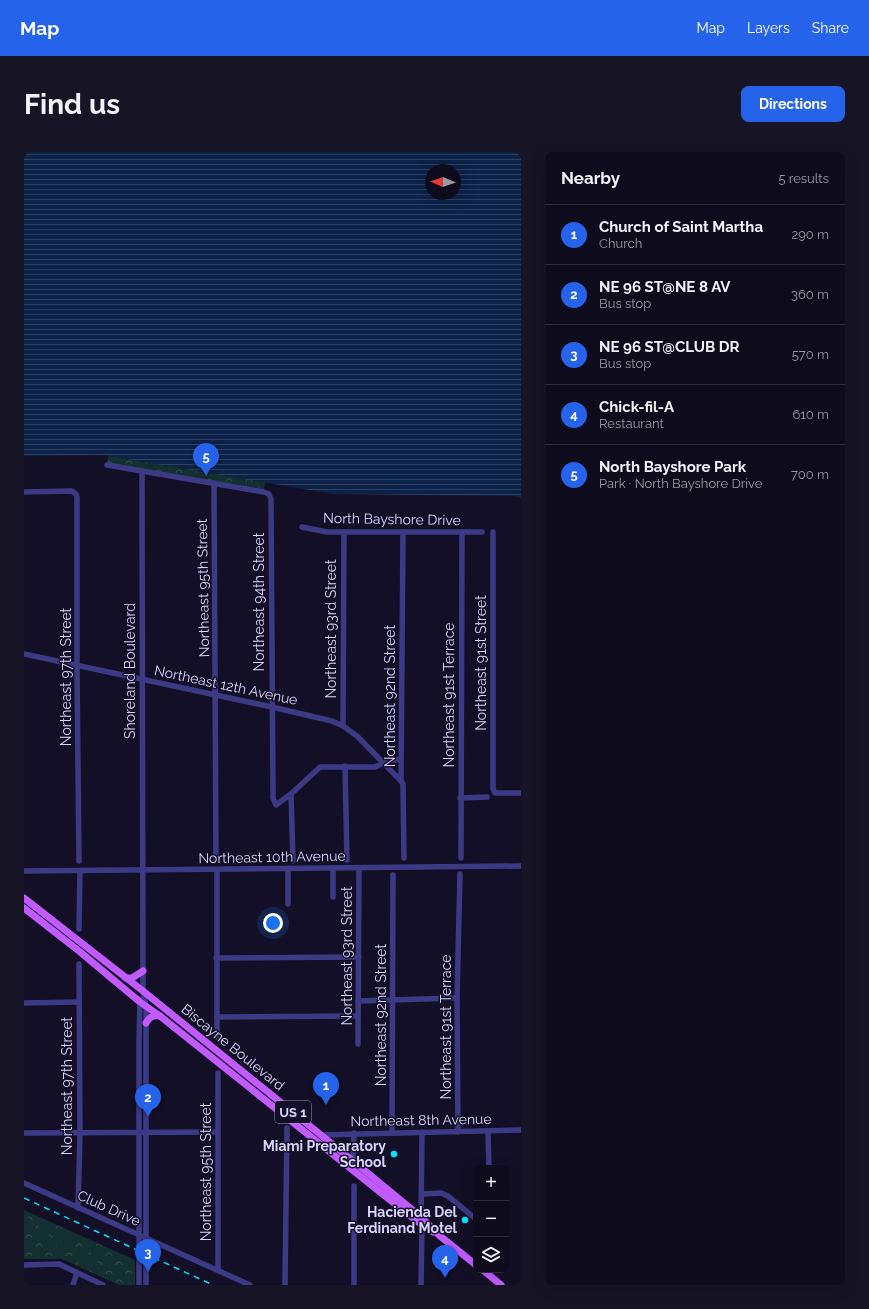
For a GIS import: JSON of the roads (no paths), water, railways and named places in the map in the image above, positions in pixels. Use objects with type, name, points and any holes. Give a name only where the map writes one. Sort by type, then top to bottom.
[{"type":"main road","name":"Biscayne Boulevard","points":[[24,898],[143,991],[422,1217],[440,1236]]},
{"type":"main road","name":"Biscayne Boulevard","points":[[24,908],[143,1004],[247,1085],[306,1134],[422,1225],[440,1236],[473,1263]]},
{"type":"main road","points":[[126,978],[133,977],[143,970]]},
{"type":"main road","points":[[146,1023],[149,1018],[153,1016],[160,1016]]},
{"type":"main road","points":[[247,1085],[256,1089],[263,1088]]},
{"type":"main road","points":[[306,1134],[321,1135]]},
{"type":"main road","points":[[490,1273],[501,1285]]},
{"type":"street","points":[[107,465],[214,483]]},
{"type":"street","name":"Shoreland Boulevard","points":[[142,472],[143,1004]]},
{"type":"street","name":"Northeast 94th Street","points":[[214,483],[264,492],[269,494],[271,499],[273,798],[276,806],[291,794]]},
{"type":"street","name":"Northeast 95th Street","points":[[214,483],[216,860]]},
{"type":"street","name":"Northeast 97th Street","points":[[24,492],[72,491],[77,497],[79,861]]},
{"type":"street","name":"North Bayshore Drive","points":[[302,527],[327,532],[482,532]]},
{"type":"street","name":"Northeast 93rd Street","points":[[343,726],[344,532]]},
{"type":"street","name":"Northeast 92nd Street","points":[[403,532],[401,781],[403,784],[404,858]]},
{"type":"street","name":"Northeast 91st Terrace","points":[[461,858],[462,532]]},
{"type":"street","name":"Northeast 91st Street","points":[[493,532],[494,790],[495,793],[521,794]]},
{"type":"street","name":"Northeast 12th Avenue","points":[[24,654],[320,718],[343,726],[357,736],[401,781]]},
{"type":"street","points":[[293,861],[291,794],[320,767],[375,766],[388,761],[402,759]]},
{"type":"street","points":[[345,766],[347,860]]},
{"type":"street","points":[[460,798],[487,797]]},
{"type":"street","name":"Northeast 10th Avenue","points":[[24,871],[359,869],[521,866]]},
{"type":"street","name":"Northeast 93rd Street","points":[[333,868],[333,897]]},
{"type":"street","points":[[288,869],[288,904]]},
{"type":"street","name":"Northeast 93rd Street","points":[[358,1044],[359,869]]},
{"type":"street","points":[[217,870],[217,1037]]},
{"type":"street","points":[[79,928],[80,871]]},
{"type":"street","name":"Northeast 91st Terrace","points":[[458,1132],[460,874]]},
{"type":"street","name":"Northeast 92nd Street","points":[[392,1132],[393,875]]},
{"type":"street","points":[[216,958],[359,957]]},
{"type":"street","name":"Northeast 97th Street","points":[[78,1208],[80,1134],[79,964]]},
{"type":"street","points":[[358,1001],[458,998]]},
{"type":"street","points":[[24,1003],[80,1002]]},
{"type":"street","points":[[139,1285],[139,1235],[146,1023],[143,1004]]},
{"type":"street","points":[[143,1004],[142,1132],[146,1285]]},
{"type":"street","points":[[217,1017],[358,1016]]},
{"type":"street","name":"Northeast 95th Street","points":[[218,1073],[218,1270]]},
{"type":"street","points":[[285,1285],[287,1128]]},
{"type":"street","name":"Northeast 8th Avenue","points":[[321,1135],[392,1132],[521,1130]]},
{"type":"street","points":[[488,1131],[489,1165]]},
{"type":"street","points":[[24,1134],[217,1132]]},
{"type":"street","points":[[422,1132],[422,1217]]},
{"type":"street","points":[[353,1161],[354,1133]]},
{"type":"street","name":"Club Drive","points":[[24,1183],[250,1285]]},
{"type":"street","points":[[354,1186],[354,1285]]},
{"type":"street","points":[[422,1194],[441,1193],[448,1196],[473,1217]]},
{"type":"street","points":[[421,1285],[422,1225]]},
{"type":"street","points":[[24,1265],[59,1264],[103,1285]]},
{"type":"street","points":[[73,1285],[77,1273]]},
{"type":"water","points":[[24,152],[521,152],[521,498],[515,496],[333,494],[104,455],[24,456]]},
{"type":"railway","points":[[24,1198],[213,1285]]},
{"type":"place","name":"North Bayshore Park","points":[[206,476]]},
{"type":"place","name":"Church of Saint Martha","points":[[326,1105]]},
{"type":"place","name":"NE 96 ST@NE 8 AV","points":[[148,1117]]},
{"type":"place","name":"Miami Preparatory School","points":[[394,1154]]},
{"type":"place","name":"Hacienda Del Ferdinand Motel","points":[[465,1220]]},
{"type":"place","name":"NE 96 ST@CLUB DR","points":[[148,1272]]},
{"type":"place","name":"Chick-fil-A","points":[[445,1278]]}]
